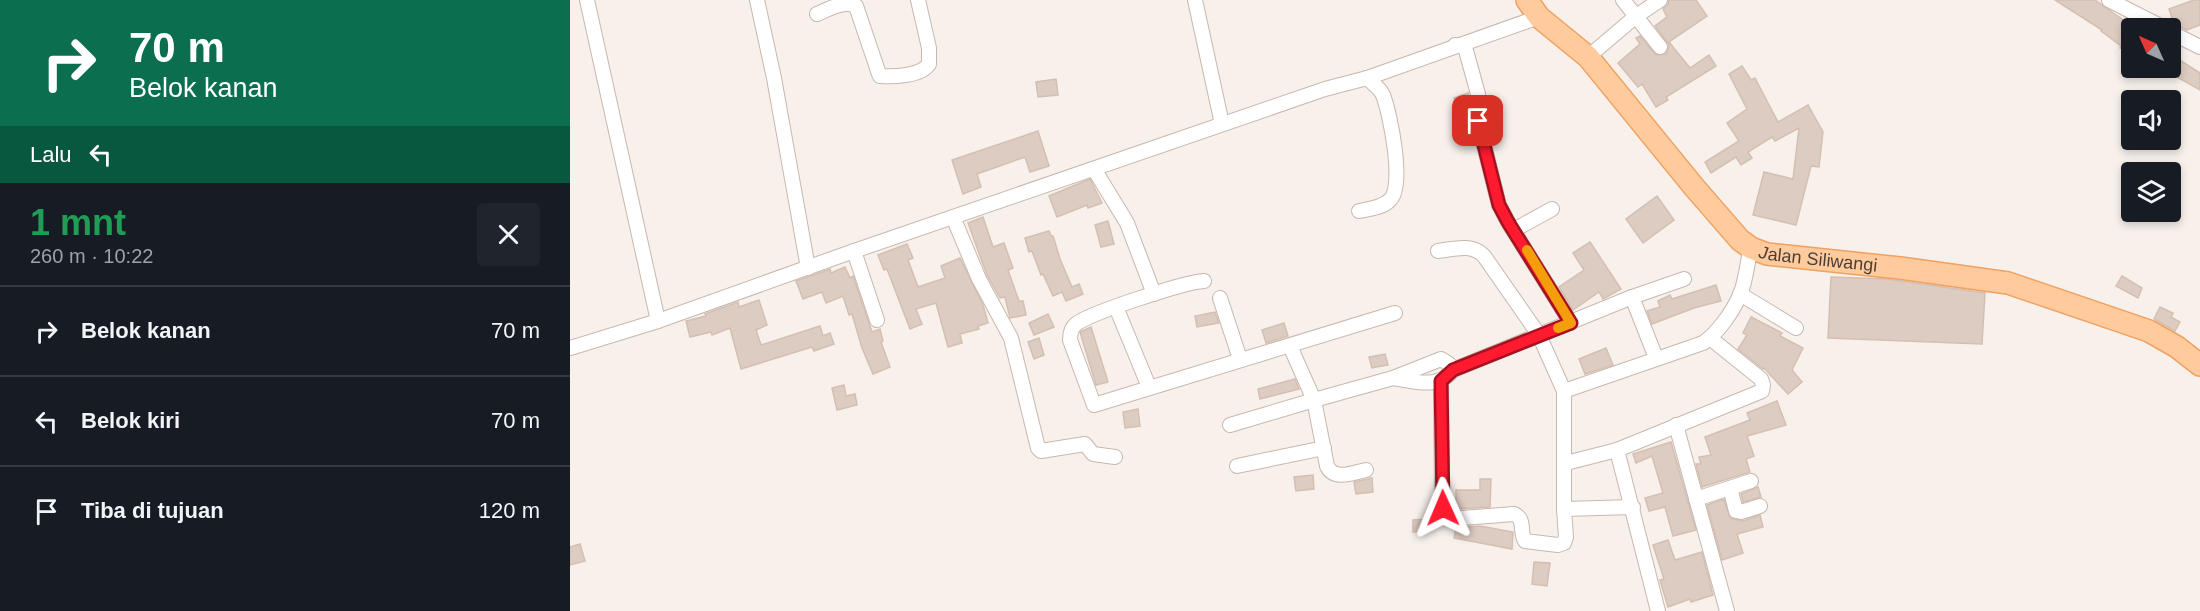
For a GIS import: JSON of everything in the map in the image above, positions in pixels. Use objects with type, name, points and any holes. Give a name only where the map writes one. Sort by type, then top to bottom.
[{"type":"main road","name":"Jalan Siliwangi","points":[[1533,8],[1588,57],[1694,188],[1740,240],[1751,248],[1767,254],[1900,268],[2008,283],[2149,331],[2177,347],[2200,365]]},
{"type":"street","points":[[586,0],[658,321]]},
{"type":"street","points":[[757,0],[774,78],[808,268]]},
{"type":"street","points":[[817,14],[840,4],[856,6],[877,71],[880,76],[892,76],[922,71],[929,64],[929,48],[918,0]]},
{"type":"street","points":[[1196,0],[1222,124]]},
{"type":"street","points":[[1623,0],[1660,47]]},
{"type":"street","points":[[1588,57],[1635,17],[1660,0]]},
{"type":"street","points":[[2117,2],[2146,18]]},
{"type":"street","points":[[570,348],[658,321],[1325,89],[1367,78],[1455,45],[1533,8]]},
{"type":"street","points":[[2181,38],[2200,47]]},
{"type":"street","points":[[1455,45],[1465,46],[1478,94],[1478,121],[1499,205],[1571,323]]},
{"type":"street","points":[[1359,211],[1380,206],[1391,200],[1398,180],[1393,142],[1382,93],[1367,78]]},
{"type":"street","points":[[1094,169],[1127,223],[1154,294]]},
{"type":"street","points":[[1514,230],[1552,209]]},
{"type":"street","points":[[953,217],[980,279],[1011,338],[1038,448],[1041,451],[1085,444],[1093,454],[1115,457]]},
{"type":"street","points":[[1438,251],[1463,248],[1479,251],[1539,335],[1564,391],[1566,463],[1564,509],[1566,537],[1564,543],[1558,546],[1525,541],[1522,522],[1514,514],[1449,519],[1445,515],[1442,504],[1441,381]]},
{"type":"street","points":[[1564,391],[1703,343],[1710,338],[1717,332],[1740,294],[1751,248]]},
{"type":"street","points":[[854,251],[877,320]]},
{"type":"street","points":[[1393,378],[1433,383],[1441,381],[1453,370],[1632,297],[1684,279]]},
{"type":"street","points":[[1204,280],[1116,307],[1076,324],[1070,333],[1070,340],[1094,405],[1395,313]]},
{"type":"street","points":[[1740,294],[1796,328]]},
{"type":"street","points":[[1632,297],[1656,358]]},
{"type":"street","points":[[1220,298],[1240,359]]},
{"type":"street","points":[[1116,307],[1149,387]]},
{"type":"street","points":[[1566,463],[1617,450],[1762,391],[1761,380],[1710,338]]},
{"type":"street","points":[[1290,346],[1314,400],[1330,472],[1335,475],[1366,470]]},
{"type":"street","points":[[1230,425],[1393,378],[1441,359],[1453,370]]},
{"type":"street","points":[[1676,426],[1727,611]]},
{"type":"street","points":[[1237,466],[1324,448]]},
{"type":"street","points":[[1617,450],[1658,611]]},
{"type":"street","points":[[1696,499],[1751,481]]},
{"type":"street","points":[[1730,488],[1736,511],[1741,512],[1760,506]]},
{"type":"street","points":[[1564,509],[1633,507]]},
{"type":"building","points":[[1669,0],[1696,0],[1707,16],[1669,42],[1690,68],[1709,55],[1716,66],[1666,97],[1668,100],[1656,107],[1642,84],[1638,87],[1618,63],[1640,44],[1636,38],[1640,36],[1656,55],[1666,54],[1669,45],[1655,26],[1667,17],[1663,9]]},
{"type":"building","points":[[2055,0],[2095,0],[2121,19],[2121,46],[2102,30]]},
{"type":"building","points":[[2200,0],[2200,25],[2187,30],[2181,27],[2181,18],[2172,18],[2169,9]]},
{"type":"building","points":[[2181,61],[2200,73],[2200,90],[2179,78],[2181,78]]},
{"type":"building","points":[[1742,66],[1751,80],[1755,78],[1778,122],[1808,105],[1823,132],[1819,167],[1811,166],[1796,225],[1753,215],[1764,172],[1793,179],[1799,128],[1775,141],[1772,137],[1748,152],[1752,158],[1741,165],[1736,157],[1711,173],[1705,162],[1739,141],[1727,123],[1747,109],[1729,74]]},
{"type":"building","points":[[1056,79],[1058,95],[1038,97],[1036,82]]},
{"type":"building","points":[[1468,93],[1469,114],[1460,116],[1454,98]]},
{"type":"building","points":[[1038,131],[1049,166],[1030,172],[1025,157],[977,174],[981,187],[963,194],[952,160]]},
{"type":"building","points":[[1090,179],[1102,203],[1088,208],[1087,205],[1057,217],[1049,196]]},
{"type":"building","points":[[1657,196],[1674,220],[1643,243],[1626,219]]},
{"type":"building","points":[[983,217],[993,247],[1004,243],[1013,268],[1008,270],[1019,301],[1023,301],[1026,315],[1010,318],[1005,297],[1000,298],[987,275],[968,223]]},
{"type":"building","points":[[1108,221],[1114,244],[1101,247],[1095,225]]},
{"type":"building","points":[[1049,231],[1053,236],[1072,287],[1079,284],[1083,294],[1066,301],[1062,292],[1053,296],[1043,274],[1041,275],[1032,251],[1029,252],[1025,238]]},
{"type":"building","points":[[1590,242],[1621,289],[1603,299],[1599,292],[1573,310],[1559,287],[1584,270],[1573,253]]},
{"type":"building","points":[[907,244],[913,258],[908,260],[918,287],[945,278],[941,266],[960,258],[983,305],[988,323],[978,326],[979,329],[960,334],[962,343],[948,347],[936,303],[916,309],[922,324],[910,329],[887,269],[884,270],[878,255]]},
{"type":"building","points":[[845,267],[850,278],[853,276],[872,332],[880,329],[883,341],[881,342],[890,367],[873,374],[852,314],[849,315],[843,296],[826,303],[822,292],[803,299],[796,281],[830,269],[831,273]]},
{"type":"building","points":[[2122,276],[2142,288],[2138,298],[2116,286]]},
{"type":"building","points":[[1831,277],[1887,279],[1985,293],[1982,344],[1828,338]]},
{"type":"building","points":[[1716,285],[1721,301],[1694,308],[1652,324],[1647,311],[1660,307],[1658,301],[1670,295],[1672,299]]},
{"type":"building","points":[[759,300],[767,325],[756,330],[761,345],[820,326],[823,336],[830,333],[834,344],[814,351],[812,347],[741,369],[730,328],[712,335],[711,332],[690,337],[686,321],[706,316],[705,314],[738,302],[739,307]]},
{"type":"building","points":[[2160,307],[2173,313],[2171,317],[2180,322],[2175,331],[2154,319]]},
{"type":"building","points":[[1215,312],[1219,323],[1197,327],[1195,316]]},
{"type":"building","points":[[1048,314],[1054,327],[1034,335],[1029,323]]},
{"type":"building","points":[[1751,317],[1782,333],[1780,336],[1803,348],[1792,370],[1802,382],[1788,394],[1764,368],[1738,349],[1747,335],[1743,333]]},
{"type":"building","points":[[1284,323],[1288,336],[1266,343],[1262,330]]},
{"type":"building","points":[[1091,327],[1108,382],[1096,385],[1080,332]]},
{"type":"building","points":[[1039,338],[1044,355],[1034,359],[1028,342]]},
{"type":"building","points":[[1606,348],[1613,365],[1585,374],[1579,359]]},
{"type":"building","points":[[1385,354],[1388,365],[1372,368],[1369,357]]},
{"type":"building","points":[[1295,379],[1299,389],[1260,399],[1258,389]]},
{"type":"building","points":[[844,385],[846,396],[855,394],[857,405],[837,410],[832,388]]},
{"type":"building","points":[[1777,401],[1786,425],[1747,436],[1754,456],[1746,459],[1750,472],[1702,487],[1696,464],[1701,464],[1699,457],[1711,455],[1705,437],[1750,420],[1747,413]]},
{"type":"building","points":[[1138,409],[1140,426],[1125,428],[1123,412]]},
{"type":"building","points":[[1671,442],[1696,530],[1673,536],[1665,507],[1649,511],[1645,498],[1663,493],[1652,456],[1636,463],[1633,454]]},
{"type":"building","points":[[1313,475],[1314,489],[1296,491],[1294,477]]},
{"type":"building","points":[[1372,478],[1373,492],[1356,494],[1354,482]]},
{"type":"building","points":[[1480,479],[1491,479],[1490,507],[1456,509],[1456,490],[1480,490]]},
{"type":"building","points":[[1758,487],[1761,497],[1743,502],[1741,494]]},
{"type":"building","points":[[1724,499],[1730,518],[1743,521],[1760,515],[1763,527],[1737,534],[1743,553],[1722,560],[1707,505]]},
{"type":"building","points":[[1430,519],[1430,531],[1413,532],[1413,520]]},
{"type":"building","points":[[1480,526],[1513,532],[1512,549],[1454,538],[1456,528]]},
{"type":"building","points":[[1668,540],[1675,560],[1702,552],[1713,595],[1691,602],[1690,599],[1668,607],[1660,580],[1664,579],[1653,545]]},
{"type":"building","points":[[580,544],[585,561],[570,565],[570,547]]},
{"type":"building","points":[[1534,562],[1550,563],[1547,586],[1532,584]]},
{"type":"slow traffic","points":[[1527,250],[1571,323],[1558,328]]},
{"type":"route","points":[[1443,508],[1441,381],[1453,370],[1571,323],[1499,205],[1478,121]]}]
